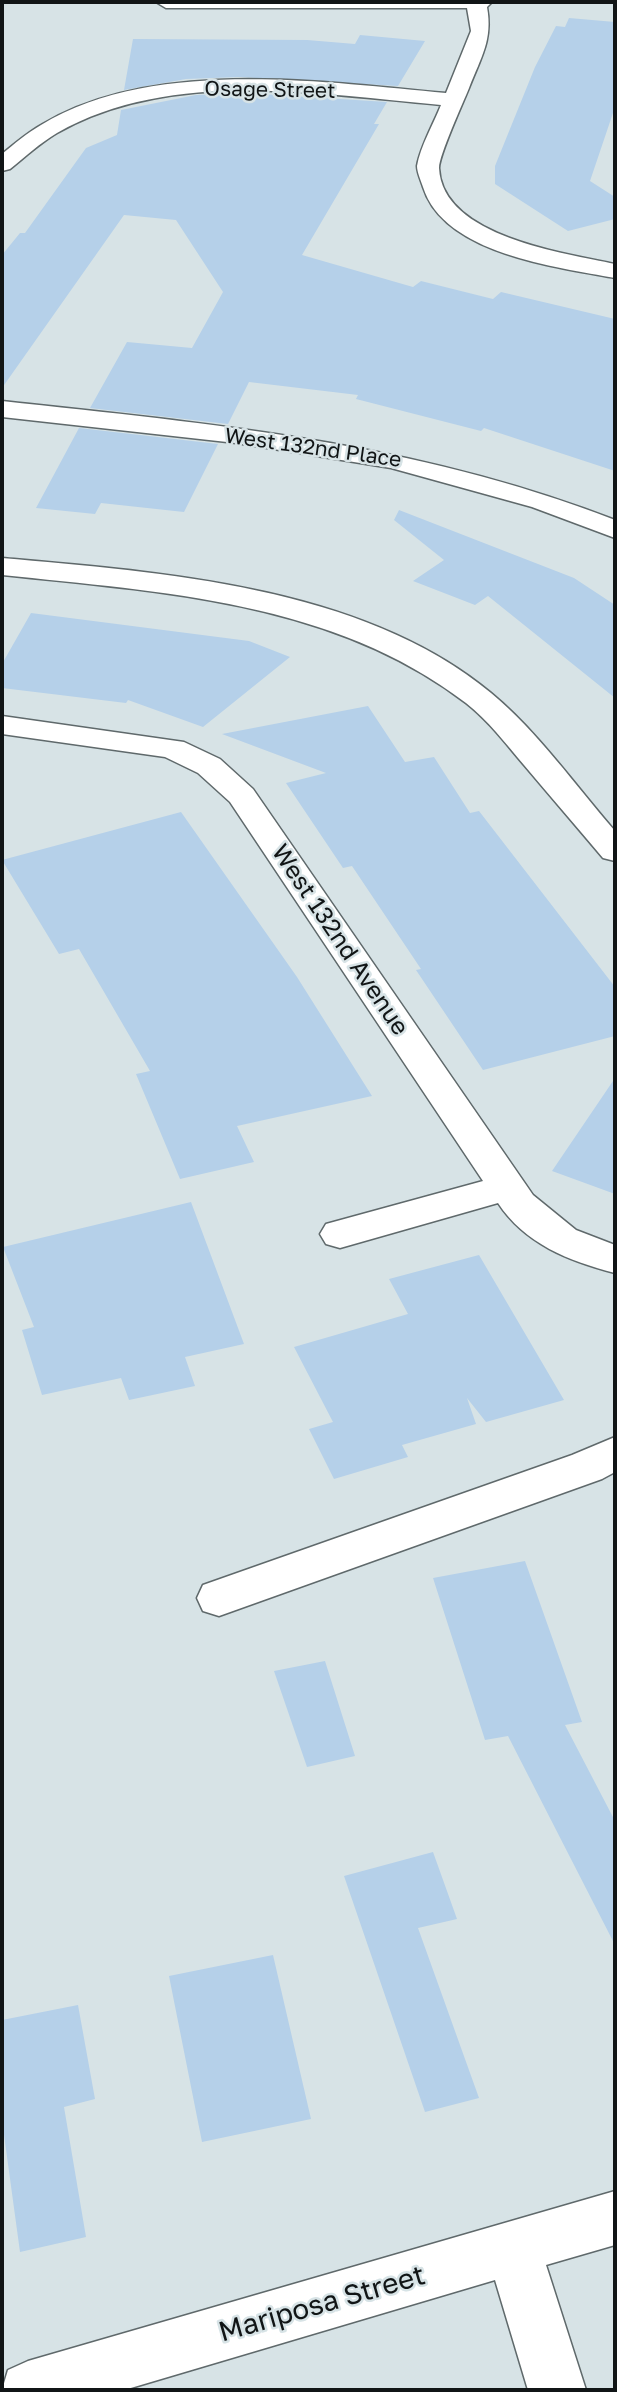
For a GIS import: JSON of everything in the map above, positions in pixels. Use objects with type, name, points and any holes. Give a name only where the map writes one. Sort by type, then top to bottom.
[{"type":"street","points":[[166,2],[482,2]]},
{"type":"street","points":[[476,2],[481,31],[428,167],[430,183],[440,202],[472,229],[494,240],[537,254],[615,271]]},
{"type":"street","name":"Osage Street","points":[[2,164],[22,144],[63,119],[96,106],[161,92],[213,87],[272,86],[453,100]]},
{"type":"street","name":"West 132nd Place","points":[[2,409],[325,446],[384,456],[494,485],[615,530]]},
{"type":"street","points":[[2,566],[198,589],[259,600],[349,627],[423,660],[477,698],[503,722],[615,851]]},
{"type":"street","name":"West 132nd Avenue","points":[[2,725],[173,749],[209,766],[242,796],[520,1205],[556,1239],[576,1249],[615,1259]]},
{"type":"street","points":[[340,1234],[507,1187]]},
{"type":"street","points":[[219,1598],[587,1468],[615,1453]]},
{"type":"street","name":"Mariposa Street","points":[[28,2390],[188,2341],[514,2250],[615,2218]]},
{"type":"street","points":[[514,2250],[557,2390]]},
{"type":"building","points":[[569,18],[615,22],[615,107],[590,181],[615,197],[615,219],[568,231],[495,184],[495,166],[535,67],[556,26],[565,27]]},
{"type":"building","points":[[360,35],[425,41],[398,86],[239,77],[186,79],[124,90],[133,39],[307,40],[355,44]]},
{"type":"building","points":[[246,93],[387,102],[374,124],[379,124],[302,255],[413,287],[421,281],[493,299],[501,292],[615,319],[615,471],[484,428],[481,431],[356,399],[358,395],[249,382],[228,424],[90,408],[127,342],[192,348],[223,292],[176,220],[124,215],[2,388],[2,255],[20,233],[25,233],[86,148],[117,135],[121,110],[196,95]]},
{"type":"building","points":[[79,428],[218,444],[184,512],[101,503],[95,514],[36,508]]},
{"type":"building","points":[[399,510],[574,578],[615,605],[615,698],[488,596],[475,605],[413,581],[444,560],[394,520]]},
{"type":"building","points":[[31,613],[249,641],[290,657],[203,727],[128,700],[126,703],[2,688],[2,664]]},
{"type":"building","points":[[368,706],[405,762],[434,757],[470,813],[479,811],[615,987],[615,1036],[483,1070],[416,970],[421,969],[352,866],[343,868],[286,783],[326,773],[222,734]]},
{"type":"building","points":[[181,812],[297,977],[372,1096],[237,1126],[254,1162],[180,1179],[136,1074],[150,1071],[79,949],[59,954],[2,860]]},
{"type":"building","points":[[615,1078],[615,1194],[552,1171]]},
{"type":"building","points":[[191,1202],[244,1344],[185,1357],[195,1386],[129,1400],[121,1378],[42,1395],[22,1330],[34,1327],[3,1247]]},
{"type":"building","points":[[479,1255],[564,1400],[486,1422],[467,1398],[476,1424],[402,1445],[408,1457],[334,1479],[309,1429],[333,1422],[294,1347],[408,1314],[389,1279]]},
{"type":"building","points":[[525,1561],[582,1722],[565,1725],[615,1821],[615,1945],[508,1736],[485,1740],[433,1578]]},
{"type":"building","points":[[325,1661],[355,1756],[307,1767],[274,1671]]},
{"type":"building","points":[[433,1852],[457,1919],[418,1928],[479,2098],[425,2112],[344,1876]]},
{"type":"building","points":[[273,1955],[311,2119],[202,2142],[169,1976]]},
{"type":"building","points":[[78,2005],[95,2099],[64,2107],[86,2237],[20,2252],[2,2120],[2,2020]]}]
